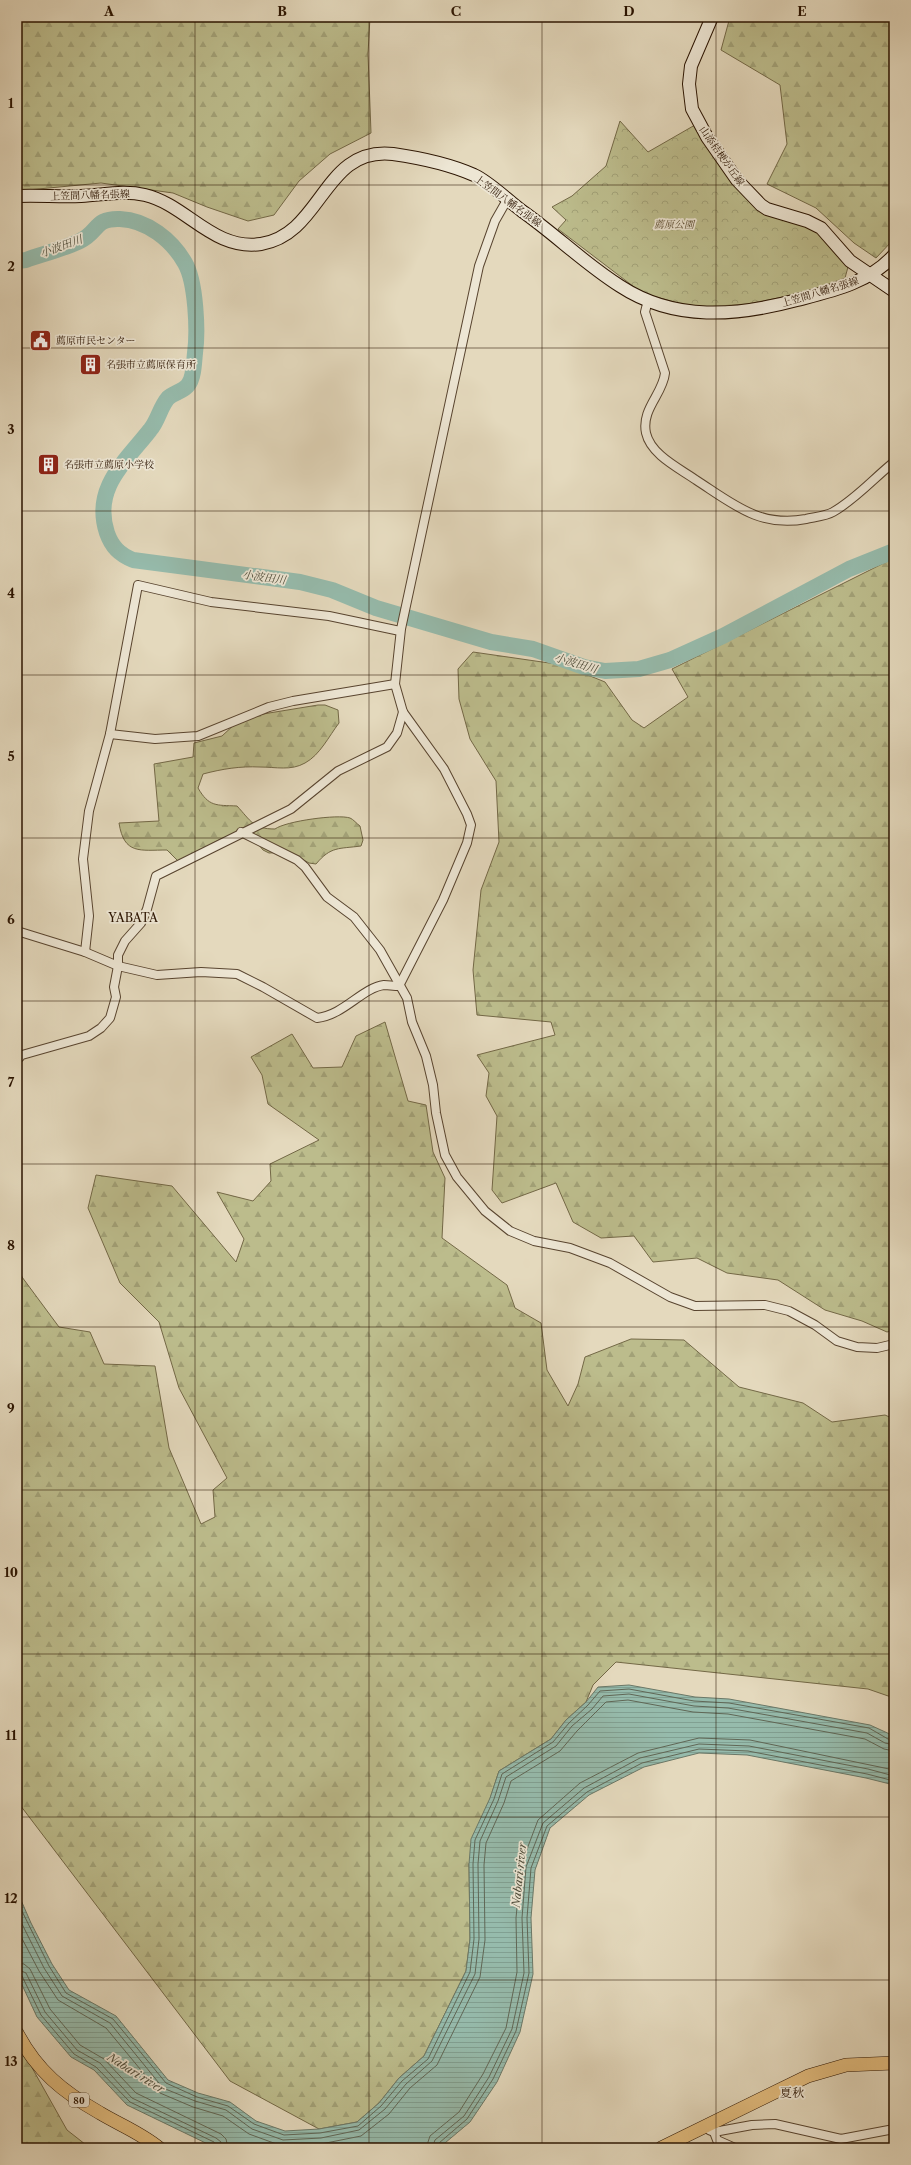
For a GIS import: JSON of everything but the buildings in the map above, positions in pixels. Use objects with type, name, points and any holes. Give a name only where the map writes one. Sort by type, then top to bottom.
[{"type":"main road","name":"山添桔梗が丘線","points":[[712,17],[692,66],[689,84],[692,109],[707,137],[737,180],[761,205],[767,209],[807,221],[821,228],[850,261],[894,291]]},
{"type":"main road","name":"上笠間八幡名張線","points":[[17,196],[81,196],[116,192],[144,195],[172,205],[199,226],[217,235],[230,240],[258,244],[269,242],[287,235],[304,220],[338,175],[356,159],[368,155],[391,154],[449,166],[477,176],[620,287],[648,300],[691,312],[736,313],[767,308],[818,295],[853,284],[870,275],[894,255]]},
{"type":"main road","name":"80","points":[[17,2033],[34,2062],[54,2082],[100,2113],[145,2137],[158,2148]]},
{"type":"main road","points":[[661,2148],[711,2128],[808,2076],[846,2066],[894,2063]]},
{"type":"street","points":[[399,986],[443,900],[467,843],[470,825],[467,814],[444,769],[403,712],[395,684],[400,630],[479,266],[495,221],[507,200]]},
{"type":"street","points":[[648,300],[645,312],[665,373],[664,379],[649,409],[646,433],[655,449],[668,462],[750,513],[766,519],[783,522],[832,512],[869,485],[894,462]]},
{"type":"street","points":[[85,952],[89,916],[83,859],[89,811],[110,734],[138,585],[211,602],[329,616],[400,630]]},
{"type":"street","points":[[110,734],[155,739],[198,736],[269,707],[293,701],[395,684]]},
{"type":"street","points":[[17,1060],[22,1055],[89,1036],[101,1028],[110,1018],[116,997],[114,987],[118,966],[118,956],[125,941],[141,923],[148,909],[156,876],[241,832],[291,809],[338,771],[387,747],[397,733],[403,712]]},
{"type":"street","points":[[241,832],[297,860],[305,867],[327,897],[354,918],[375,945],[407,998],[412,1022],[426,1056],[433,1085],[436,1113],[445,1155],[457,1177],[485,1211],[510,1231],[534,1241],[570,1248],[610,1263],[670,1297],[695,1306],[765,1305],[789,1311],[815,1325],[837,1341],[857,1347],[877,1348],[894,1344]]},
{"type":"street","points":[[17,931],[62,947],[85,952],[118,966],[157,975],[201,972],[237,974],[317,1018],[326,1017],[338,1012],[382,985],[399,986]]},
{"type":"street","points":[[735,2148],[717,2140],[711,2128],[775,2124],[841,2139],[894,2130]]},
{"type":"green space","points":[[17,17],[370,17],[368,54],[371,133],[330,154],[299,181],[274,215],[248,221],[207,207],[173,193],[101,183],[17,191]]},
{"type":"green space","points":[[730,17],[894,17],[894,239],[876,258],[854,243],[816,208],[767,184],[787,144],[780,85],[721,50]]},
{"type":"green space","name":"薦原公園","points":[[620,121],[648,152],[695,125],[765,214],[801,224],[817,231],[848,267],[845,278],[804,293],[747,304],[705,307],[681,304],[642,293],[558,229],[566,220],[552,207],[572,196],[606,166]]},
{"type":"green space","points":[[894,558],[894,1330],[887,1332],[862,1321],[825,1310],[778,1280],[727,1273],[697,1258],[653,1262],[634,1236],[601,1238],[573,1222],[556,1183],[502,1203],[492,1190],[497,1116],[486,1096],[489,1073],[477,1055],[555,1035],[551,1022],[477,1015],[473,970],[481,890],[499,842],[496,781],[470,739],[459,699],[458,669],[473,652],[563,665],[605,682],[632,720],[644,728],[688,697],[672,669]]},
{"type":"green space","points":[[325,705],[338,710],[339,723],[320,750],[310,760],[289,768],[238,767],[203,774],[198,788],[210,802],[218,805],[237,806],[249,820],[262,828],[275,829],[290,823],[324,818],[350,818],[360,826],[363,840],[361,846],[341,848],[331,851],[321,858],[316,864],[309,863],[290,852],[269,853],[263,850],[249,833],[230,835],[178,861],[167,850],[141,850],[129,846],[125,841],[121,833],[119,823],[159,821],[154,764],[193,757],[194,743],[222,736],[236,723],[257,715]]},
{"type":"green space","points":[[385,1022],[408,1101],[426,1105],[433,1152],[445,1178],[442,1238],[507,1285],[515,1308],[541,1323],[547,1370],[568,1406],[578,1384],[585,1357],[631,1339],[684,1340],[739,1387],[803,1403],[832,1422],[885,1415],[894,1419],[894,1698],[868,1689],[616,1662],[593,1685],[586,1702],[566,1720],[551,1739],[499,1771],[469,1864],[470,1939],[466,1971],[424,2056],[399,2078],[379,2103],[357,2122],[319,2129],[230,2081],[17,1801],[17,1260],[22,1277],[59,1327],[90,1332],[104,1364],[155,1366],[169,1448],[201,1524],[215,1517],[213,1490],[227,1478],[179,1388],[159,1322],[120,1283],[88,1208],[96,1175],[172,1186],[236,1262],[244,1239],[217,1192],[253,1201],[271,1181],[270,1164],[319,1140],[268,1104],[262,1075],[251,1057],[292,1034],[313,1068],[342,1067],[356,1036]]},
{"type":"green space","points":[[17,2041],[67,2130],[90,2148],[17,2148]]},
{"type":"water","name":"Nabari river","points":[[629,1685],[695,1697],[729,1699],[870,1725],[894,1736],[894,1785],[866,1778],[747,1755],[699,1753],[644,1767],[589,1795],[550,1828],[535,1870],[531,1918],[533,1974],[520,2032],[497,2082],[470,2122],[439,2148],[216,2148],[127,2105],[94,2070],[71,2057],[37,2017],[17,1974],[17,1891],[31,1923],[52,1964],[69,1990],[116,2016],[168,2080],[198,2093],[230,2102],[256,2121],[285,2131],[319,2129],[357,2122],[379,2103],[399,2078],[424,2056],[466,1971],[470,1939],[469,1864],[471,1839],[490,1798],[499,1771],[551,1739],[566,1720],[586,1702],[598,1687]]},
{"type":"waterway","name":"小波田川","points":[[17,261],[26,260],[73,244],[91,234],[101,223],[112,219],[120,219],[140,223],[149,227],[166,239],[180,255],[189,271],[194,294],[196,320],[196,344],[190,382],[186,387],[170,396],[165,402],[153,426],[114,476],[104,502],[104,517],[109,538],[117,550],[133,560],[300,582],[332,590],[376,608],[491,642],[533,649],[584,667],[605,671],[639,669],[670,660],[723,636],[849,569],[894,551]]},
{"type":"place","name":"薦原市民センター","points":[[41,340]]},
{"type":"place","name":"名張市立薦原保育所","points":[[91,364]]},
{"type":"place","name":"名張市立薦原小学校","points":[[49,464]]},
{"type":"district","name":"YABATA","points":[[133,917]]},
{"type":"district","name":"夏秋","points":[[792,2092]]}]
